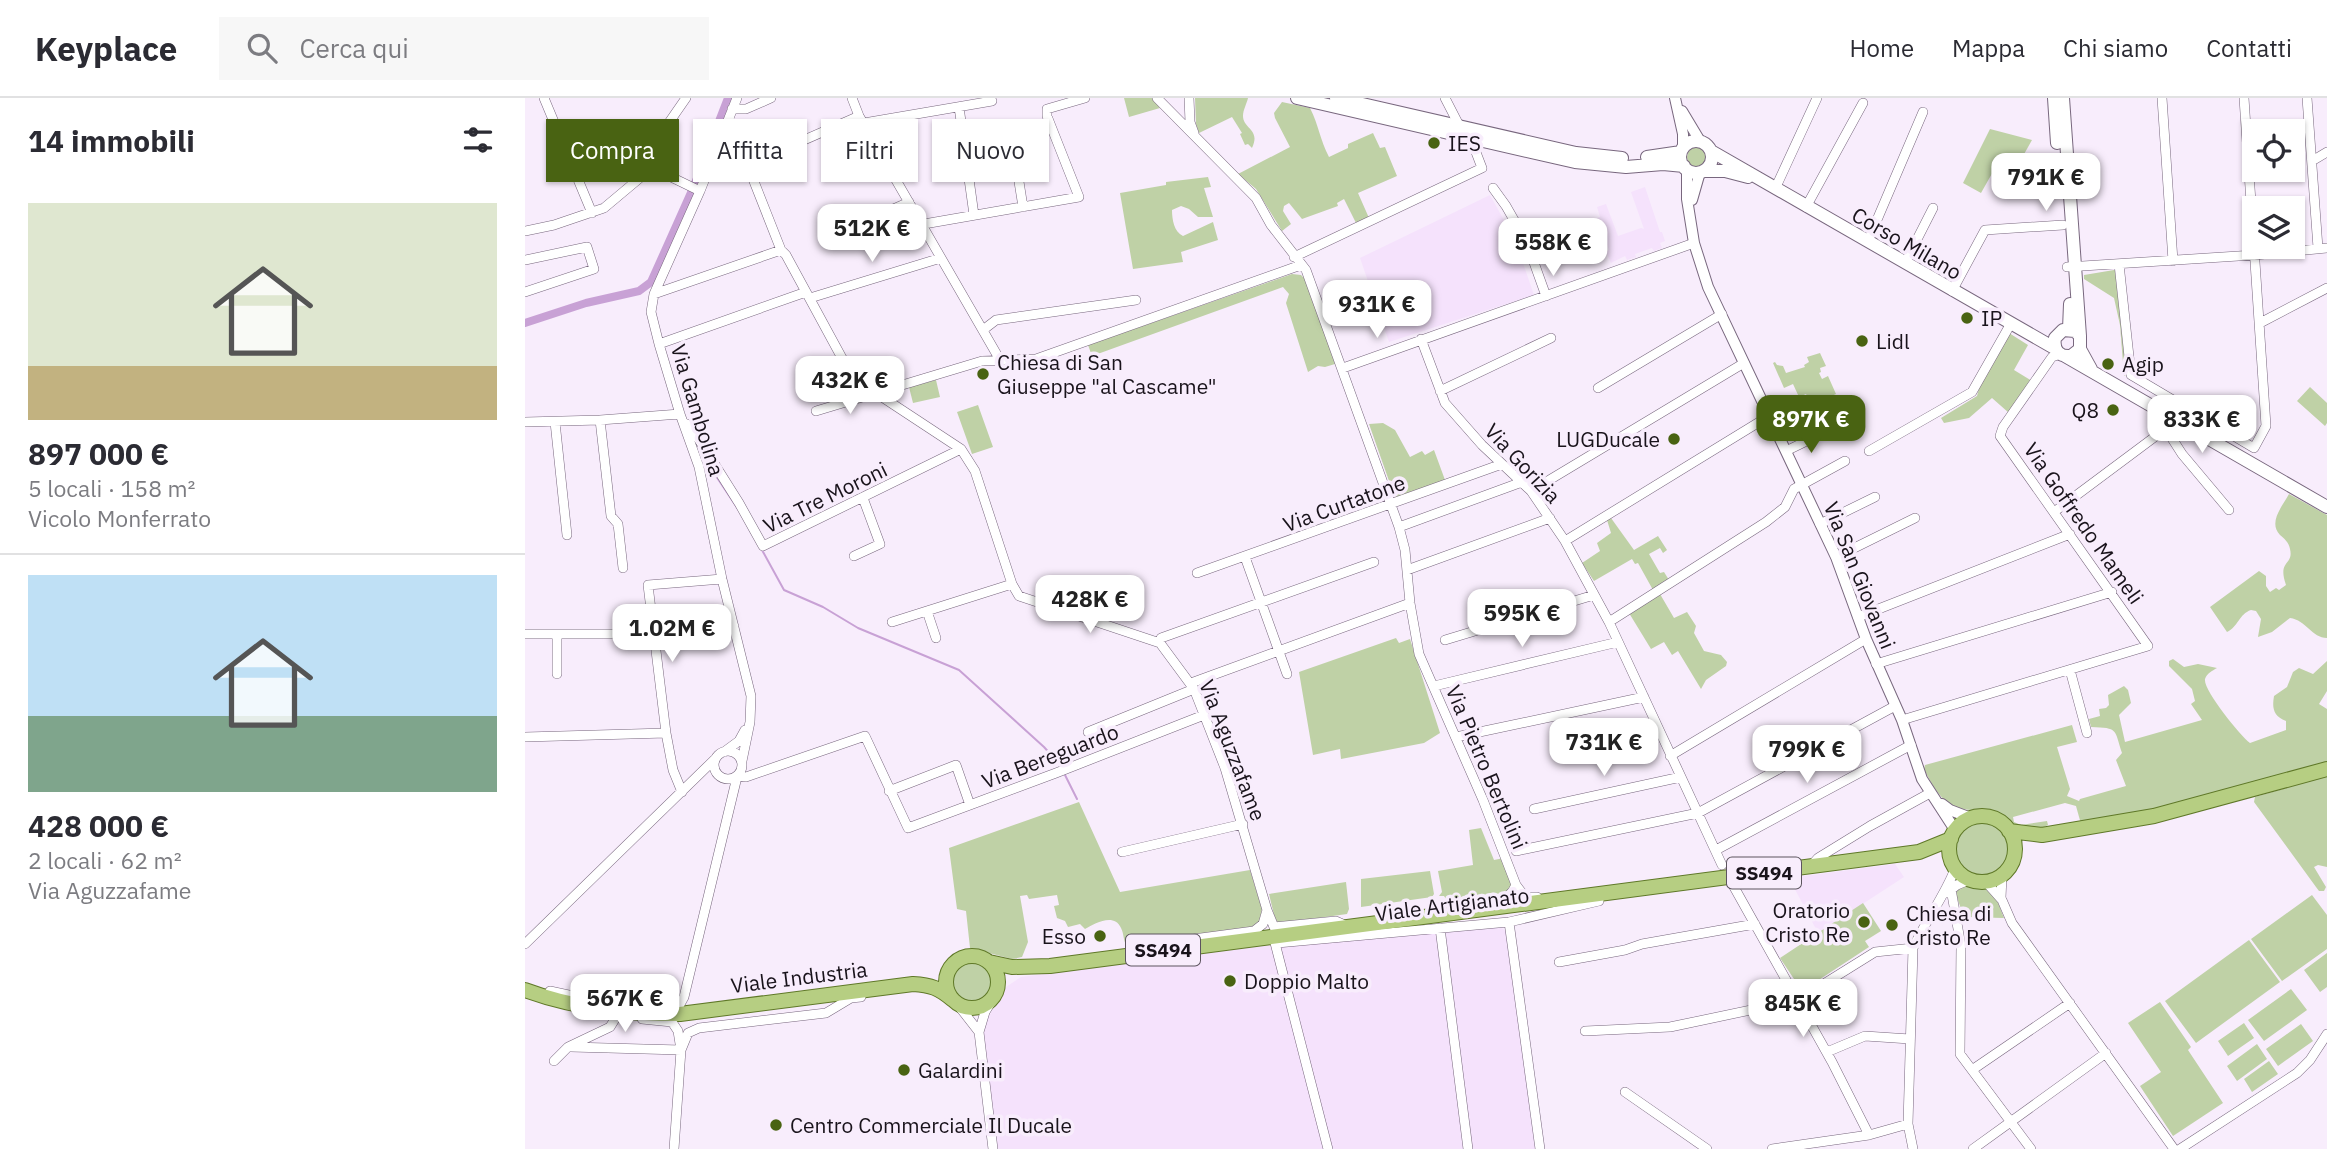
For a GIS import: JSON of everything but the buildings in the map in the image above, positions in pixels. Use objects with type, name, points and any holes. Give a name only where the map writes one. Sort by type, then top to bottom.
[{"type":"main road","points":[[1297,98],[1593,156],[1642,158],[1682,149],[1691,141],[1700,141],[1707,144],[1711,151],[1711,163],[1693,170],[1682,149]]},
{"type":"main road","points":[[1336,98],[1464,132]]},
{"type":"main road","points":[[2054,98],[2063,225],[2071,267]]},
{"type":"main road","points":[[2063,98],[2076,338],[2094,374]]},
{"type":"main road","name":"Corso Milano","points":[[1464,132],[1592,165],[1626,167],[1663,164],[1693,170],[1725,171],[1758,180],[2037,339],[2059,349],[2077,354],[2076,338],[2058,333],[2059,349]]},
{"type":"main road","name":"Corso Milano","points":[[1711,151],[1747,170],[1758,180]]},
{"type":"main road","points":[[2059,349],[2171,425],[2326,504]]},
{"type":"main road","points":[[2009,831],[2042,835],[2154,816],[2327,769]]},
{"type":"main road","points":[[1971,818],[1987,816],[1996,819],[2013,838],[2015,855]]},
{"type":"main road","name":"SS494","points":[[1953,835],[1961,823],[1971,818]]},
{"type":"main road","points":[[1953,835],[1953,863]]},
{"type":"main road","name":"Viale Artigianato","points":[[1922,852],[1953,835]]},
{"type":"main road","points":[[1969,880],[1986,882],[2002,876],[2015,855],[2042,835]]},
{"type":"main road","name":"Viale Artigianato","points":[[1275,939],[1348,926],[1438,922],[1605,894],[1713,880],[1725,872],[1781,871],[1922,852],[1939,853],[1953,863]]},
{"type":"main road","name":"SS494","points":[[1953,863],[1969,880]]},
{"type":"main road","name":"Viale Industria","points":[[913,984],[949,968],[965,956],[980,957],[1011,967],[1050,966],[1177,948],[1275,939]]},
{"type":"main road","points":[[989,962],[997,975],[995,995]]},
{"type":"main road","name":"Viale Industria","points":[[525,990],[586,1006],[649,1014],[680,1014],[913,984],[932,985],[955,1002],[967,1008],[976,1008],[995,995],[1010,978],[1050,966]]},
{"type":"main road","points":[[949,968],[947,992],[955,1002]]},
{"type":"street","points":[[544,98],[592,213]]},
{"type":"street","points":[[671,119],[686,98]]},
{"type":"street","points":[[732,119],[730,113],[737,98]]},
{"type":"street","points":[[730,113],[771,98]]},
{"type":"street","points":[[852,98],[862,119]]},
{"type":"street","points":[[924,224],[1079,197],[1047,116],[1047,109],[1085,98]]},
{"type":"street","name":"Via Pietro Bertolini","points":[[1157,98],[1256,198],[1271,225],[1306,270],[1399,527],[1405,550],[1410,603],[1419,654],[1483,800],[1516,885]]},
{"type":"street","points":[[1189,98],[1191,121],[1198,141]]},
{"type":"street","points":[[1294,257],[1482,168],[1445,98]]},
{"type":"street","points":[[1775,189],[1817,98]]},
{"type":"street","points":[[2162,98],[2173,261]]},
{"type":"street","points":[[2244,98],[2250,196]]},
{"type":"street","points":[[2305,250],[2323,248],[2307,98]]},
{"type":"street","points":[[869,119],[992,101]]},
{"type":"street","points":[[1676,103],[1700,141]]},
{"type":"street","points":[[1676,103],[1682,149]]},
{"type":"street","points":[[1806,206],[1863,103]]},
{"type":"street","points":[[959,107],[961,119]]},
{"type":"street","points":[[1868,242],[1923,112]]},
{"type":"street","name":"Via Gambolina","points":[[684,997],[742,763],[750,722],[751,695],[722,579],[699,467],[659,344],[652,312],[654,294],[694,189],[730,113]]},
{"type":"street","points":[[2312,161],[2327,152]]},
{"type":"street","name":"Via San Giovanni","points":[[1693,170],[1687,199],[1694,243],[1708,287],[1836,557],[1876,664],[1902,720],[1918,770],[1953,835]]},
{"type":"street","points":[[679,181],[694,189]]},
{"type":"street","points":[[525,231],[604,208],[635,182]]},
{"type":"street","points":[[754,182],[781,250],[849,371],[876,393],[961,449],[975,471],[1012,584],[1019,596],[1160,643],[1161,638],[1374,562]]},
{"type":"street","points":[[898,182],[1000,360]]},
{"type":"street","points":[[970,182],[974,215]]},
{"type":"street","points":[[1019,182],[1023,207]]},
{"type":"street","points":[[1493,188],[1527,243],[1546,296]]},
{"type":"street","points":[[843,231],[909,202]]},
{"type":"street","points":[[1905,264],[1933,208]]},
{"type":"street","points":[[1952,291],[1985,230],[2063,225]]},
{"type":"street","points":[[1343,368],[1694,243]]},
{"type":"street","points":[[525,260],[587,247],[594,270],[525,292]]},
{"type":"street","points":[[654,294],[781,250]]},
{"type":"street","points":[[2071,267],[2242,256]]},
{"type":"street","points":[[659,344],[808,295],[941,258]]},
{"type":"street","points":[[2119,264],[2131,375],[2254,448],[2266,426],[2254,259]]},
{"type":"street","points":[[816,411],[982,361],[1016,362],[1036,359],[1301,265]]},
{"type":"street","points":[[2260,323],[2327,288]]},
{"type":"street","points":[[983,330],[996,320],[1136,300]]},
{"type":"street","points":[[1598,388],[1722,314]]},
{"type":"street","points":[[1869,451],[1972,392],[2010,325]]},
{"type":"street","points":[[1440,391],[1551,338]]},
{"type":"street","name":"Via Gorizia","points":[[1421,340],[1445,403],[1482,445],[1531,491],[1565,541],[1609,622],[1725,872],[1827,1052],[1869,1135]]},
{"type":"street","name":"Via Goffredo Mameli","points":[[2059,349],[2003,427],[2000,436],[2148,646],[2070,670]]},
{"type":"street","points":[[1531,491],[1744,363]]},
{"type":"street","points":[[1565,541],[1770,418],[1787,414]]},
{"type":"street","points":[[525,422],[682,417]]},
{"type":"street","name":"Via Tre Moroni","points":[[682,417],[739,503],[763,547],[961,449]]},
{"type":"street","points":[[600,420],[611,516],[618,524],[624,568]]},
{"type":"street","points":[[555,422],[567,535]]},
{"type":"street","points":[[2058,509],[2171,425],[2182,454],[2229,510]]},
{"type":"street","points":[[1786,451],[1823,433]]},
{"type":"street","points":[[699,467],[711,461]]},
{"type":"street","points":[[1609,622],[1766,522],[1785,507],[1794,489],[1845,461]]},
{"type":"street","name":"Via Curtatone","points":[[1197,573],[1502,464]]},
{"type":"street","points":[[1399,527],[1522,482]]},
{"type":"street","points":[[1820,524],[1875,497]]},
{"type":"street","points":[[854,556],[880,544],[863,498]]},
{"type":"street","points":[[1407,570],[1550,518]]},
{"type":"street","points":[[1836,557],[1915,518]]},
{"type":"street","points":[[1858,617],[2070,534]]},
{"type":"street","points":[[1245,557],[1287,674]]},
{"type":"street","points":[[682,792],[673,770],[666,733],[648,585],[722,579]]},
{"type":"street","points":[[892,622],[1012,584]]},
{"type":"street","points":[[1876,664],[2112,592]]},
{"type":"street","points":[[1445,640],[1594,596]]},
{"type":"street","points":[[1088,732],[1280,651],[1410,603]]},
{"type":"street","points":[[927,611],[936,638]]},
{"type":"street","points":[[525,634],[653,634],[734,626]]},
{"type":"street","points":[[557,634],[557,674]]},
{"type":"street","points":[[1670,756],[1866,639]]},
{"type":"street","points":[[1434,686],[1618,642]]},
{"type":"street","name":"Via Aguzzafame","points":[[1160,643],[1193,686],[1225,768],[1267,910]]},
{"type":"street","points":[[1902,720],[2070,670],[2087,733]]},
{"type":"street","points":[[1456,737],[1644,696]]},
{"type":"street","points":[[1516,851],[1698,813],[1895,706]]},
{"type":"street","name":"Via Bereguardo","points":[[889,791],[908,828],[1204,715]]},
{"type":"street","points":[[525,944],[720,755],[739,741],[750,722]]},
{"type":"street","points":[[525,737],[666,733]]},
{"type":"street","points":[[693,783],[706,776],[730,779],[737,776],[746,777],[865,736],[889,791],[956,765],[970,805]]},
{"type":"street","points":[[1716,850],[1911,745]]},
{"type":"street","points":[[720,755],[737,754],[742,763],[759,772]]},
{"type":"street","points":[[720,755],[714,767],[731,799]]},
{"type":"street","points":[[1534,808],[1681,777]]},
{"type":"street","points":[[1809,867],[1818,858],[1870,826],[1930,793]]},
{"type":"street","name":"Via San Giovanni","points":[[1930,793],[1950,810],[1971,818]]},
{"type":"street","points":[[1122,852],[1243,824]]},
{"type":"street","points":[[1953,863],[1948,891],[1961,946],[1960,1054],[2031,1149]]},
{"type":"street","points":[[1647,889],[1655,882],[1725,872]]},
{"type":"street","points":[[2002,876],[2002,900]]},
{"type":"street","name":"Viale Artigianato","points":[[1275,939],[1438,922],[1509,922],[1585,903],[1702,886],[1713,880]]},
{"type":"street","points":[[1913,1149],[1908,1124],[1913,948],[1924,923],[1948,891],[1969,880]]},
{"type":"street","points":[[1986,882],[2002,900],[2012,923],[2174,1149]]},
{"type":"street","points":[[1516,885],[1525,897],[1597,890],[1605,894]]},
{"type":"street","points":[[1468,1149],[1438,922],[1446,908],[1501,900],[1513,893],[1516,885]]},
{"type":"street","points":[[1267,910],[1277,928],[1336,921],[1348,926]]},
{"type":"street","points":[[1177,948],[1187,940],[1254,931],[1263,923],[1267,910]]},
{"type":"street","points":[[1509,922],[1540,1149]]},
{"type":"street","points":[[1559,962],[1755,924]]},
{"type":"street","points":[[1275,939],[1328,1149]]},
{"type":"street","name":"Viale Industria","points":[[1020,974],[1275,939]]},
{"type":"street","points":[[1585,1031],[1670,1027],[1798,1000],[1875,952],[1913,948]]},
{"type":"street","points":[[525,983],[551,992],[611,1004],[630,1018],[672,1022],[678,1031],[681,1050],[674,1149]]},
{"type":"street","points":[[681,1050],[688,1033],[699,1028],[826,1013],[851,998],[895,991],[913,984]]},
{"type":"street","points":[[649,1014],[656,1009],[673,1009],[679,1006],[684,997],[692,1006],[790,994],[806,998]]},
{"type":"street","points":[[993,1149],[979,1032],[995,995]]},
{"type":"street","points":[[955,1002],[979,1032]]},
{"type":"street","points":[[1972,1070],[2070,1003]]},
{"type":"street","points":[[554,1061],[568,1047],[610,1027],[622,1011]]},
{"type":"street","points":[[2180,1149],[2297,1073],[2310,1060],[2327,1034]]},
{"type":"street","points":[[1827,1052],[1865,1036],[1910,1039]]},
{"type":"street","points":[[568,1047],[681,1050]]},
{"type":"street","points":[[1973,1149],[2106,1053]]},
{"type":"street","points":[[1625,1091],[1707,1149]]},
{"type":"street","points":[[1772,1149],[1869,1135],[1908,1124]]},
{"type":"shaded area","points":[[1645,187],[1665,241],[1660,243],[1662,248],[1654,251],[1652,248],[1635,254],[1636,257],[1627,260],[1625,256],[1611,263],[1597,218],[1600,217],[1597,207],[1606,204],[1618,236],[1644,229],[1631,192]]},
{"type":"shaded area","points":[[1490,195],[1515,240],[1534,295],[1389,342],[1360,258]]},
{"type":"shaded area","points":[[1895,864],[1904,877],[1818,933],[1789,878]]},
{"type":"shaded area","points":[[1497,926],[1507,931],[1535,1149],[998,1149],[982,1028],[1006,987],[1021,977],[1271,945]]},
{"type":"green space","points":[[1124,98],[1152,98],[1160,108],[1129,117]]},
{"type":"green space","points":[[1195,98],[1248,98],[1243,116],[1253,133],[1252,148],[1248,144],[1245,145],[1240,134],[1242,133],[1232,117],[1199,133]]},
{"type":"green space","points":[[1282,102],[1310,108],[1329,157],[1348,148],[1348,144],[1373,133],[1380,148],[1385,147],[1397,176],[1358,193],[1369,218],[1356,223],[1344,199],[1337,203],[1338,206],[1302,219],[1289,203],[1284,206],[1283,211],[1291,224],[1282,231],[1256,189],[1238,174],[1290,147],[1274,113]]},
{"type":"green space","points":[[1990,129],[2032,140],[2023,156],[2027,160],[2024,186],[2005,187],[2010,175],[1994,170],[1981,193],[1963,183]]},
{"type":"green space","points":[[1693,147],[1701,147],[1707,157],[1701,167],[1693,167],[1687,161],[1687,153]]},
{"type":"green space","points":[[1208,177],[1211,187],[1204,188],[1213,217],[1198,217],[1181,206],[1172,210],[1172,217],[1183,236],[1213,222],[1218,240],[1181,252],[1183,262],[1133,269],[1120,193],[1166,185],[1166,182]]},
{"type":"green space","points":[[2118,271],[2128,374],[2124,376],[2120,325],[2114,298],[2084,279],[2084,275]]},
{"type":"green space","points":[[1292,274],[1301,275],[1307,281],[1335,364],[1318,366],[1308,372],[1286,303],[1289,294],[1283,287],[1092,356],[1088,345]]},
{"type":"green space","points":[[2009,333],[2028,345],[2014,370],[2032,381],[2009,413],[1992,398],[1969,418],[1944,423],[1941,418],[1977,396],[1981,381]]},
{"type":"green space","points":[[1820,353],[1826,366],[1820,368],[1819,373],[1822,379],[1828,376],[1836,394],[1816,403],[1814,398],[1809,400],[1806,394],[1799,397],[1793,384],[1784,388],[1773,363],[1783,366],[1786,373],[1805,367],[1809,362],[1807,357]]},
{"type":"green space","points":[[936,380],[940,397],[913,403],[909,387]]},
{"type":"green space","points":[[2310,387],[2327,403],[2325,426],[2297,401]]},
{"type":"green space","points":[[978,405],[993,447],[972,454],[957,412]]},
{"type":"green space","points":[[1383,423],[1395,430],[1410,457],[1422,451],[1425,455],[1434,450],[1445,480],[1395,498],[1369,424]]},
{"type":"green space","points":[[2289,494],[2327,515],[2327,638],[2317,635],[2296,619],[2290,618],[2272,632],[2258,637],[2261,619],[2256,611],[2251,610],[2227,632],[2210,607],[2259,571],[2266,576],[2266,586],[2270,592],[2286,585],[2283,571],[2291,554],[2287,541],[2275,525],[2277,514]]},
{"type":"green space","points":[[1611,518],[1634,550],[1658,536],[1667,550],[1663,553],[1660,548],[1649,554],[1660,573],[1664,572],[1669,580],[1653,590],[1638,563],[1635,564],[1632,559],[1594,581],[1582,563],[1600,551],[1597,543],[1611,533],[1607,520]]},
{"type":"green space","points":[[1660,594],[1674,618],[1687,612],[1696,626],[1694,633],[1704,651],[1721,655],[1727,662],[1726,666],[1706,680],[1701,689],[1678,651],[1672,655],[1664,642],[1651,649],[1629,613]]},
{"type":"green space","points":[[1396,638],[1399,643],[1410,639],[1440,733],[1424,743],[1341,759],[1340,749],[1313,755],[1299,672]]},
{"type":"green space","points":[[2173,659],[2184,667],[2198,664],[2217,668],[2207,675],[2206,685],[2223,712],[2250,743],[2286,730],[2286,721],[2274,711],[2274,696],[2287,687],[2293,672],[2299,668],[2313,674],[2327,661],[2327,691],[2319,704],[2327,709],[2327,762],[2205,796],[2081,824],[2076,806],[2065,803],[2013,817],[2014,822],[2021,825],[2047,821],[2048,825],[2032,830],[2019,827],[1992,813],[1950,804],[1938,793],[1924,769],[1925,765],[2072,725],[2077,742],[2057,747],[2070,789],[2067,796],[2079,801],[2126,786],[2116,760],[2122,753],[2116,734],[2111,729],[2091,727],[2089,719],[2100,716],[2099,709],[2109,705],[2108,695],[2124,686],[2128,690],[2131,703],[2119,715],[2125,742],[2202,720],[2191,704],[2195,701],[2192,689],[2169,666],[2169,661]]},
{"type":"green space","points":[[2327,776],[2327,867],[2314,867],[2326,887],[2324,891],[2319,891],[2254,802],[2255,797]]},
{"type":"green space","points":[[1079,802],[1120,892],[1250,870],[1262,909],[1259,924],[1131,947],[1126,945],[1121,928],[1114,921],[1093,924],[1085,929],[1080,924],[1068,927],[1065,921],[1057,918],[1054,906],[1059,905],[1057,895],[1029,899],[1027,895],[1020,896],[1028,942],[1022,957],[1012,959],[970,948],[966,911],[957,909],[949,848]]},
{"type":"green space","points":[[1982,823],[2001,831],[2009,850],[2001,869],[1982,877],[1963,869],[1955,850],[1963,831]]},
{"type":"green space","points":[[1481,828],[1494,860],[1504,858],[1512,885],[1508,893],[1448,902],[1444,896],[1439,896],[1442,892],[1438,871],[1473,865],[1469,830]]},
{"type":"green space","points":[[1430,871],[1434,894],[1432,897],[1361,907],[1361,879]]},
{"type":"green space","points":[[1346,882],[1349,909],[1347,914],[1283,923],[1275,919],[1269,894]]},
{"type":"green space","points":[[1966,885],[1982,887],[1992,893],[2004,918],[1964,917],[1955,892]]},
{"type":"green space","points":[[2312,895],[2327,915],[2327,949],[2282,981],[2251,939]]},
{"type":"green space","points":[[1863,903],[1881,931],[1865,941],[1869,947],[1802,991],[1780,958]]},
{"type":"green space","points":[[2249,940],[2280,982],[2196,1043],[2165,1001]]},
{"type":"green space","points":[[2327,953],[2327,987],[2320,992],[2304,970]]},
{"type":"green space","points":[[973,961],[988,967],[994,982],[988,997],[973,1003],[958,997],[952,982],[958,967]]},
{"type":"green space","points":[[2291,989],[2307,1010],[2264,1041],[2248,1020]]},
{"type":"green space","points":[[2160,1002],[2191,1047],[2188,1050],[2223,1103],[2173,1136],[2140,1086],[2161,1072],[2128,1023]]},
{"type":"green space","points":[[2244,1023],[2254,1038],[2228,1056],[2218,1041]]},
{"type":"green space","points":[[2301,1024],[2313,1041],[2278,1066],[2266,1049]]},
{"type":"green space","points":[[2257,1044],[2267,1059],[2237,1081],[2227,1066]]},
{"type":"green space","points":[[2269,1061],[2278,1074],[2252,1092],[2244,1079]]},
{"type":"waterway","points":[[525,323],[586,303],[639,291],[651,282],[694,186],[728,98]]},
{"type":"waterway","points":[[712,470],[738,509]]},
{"type":"waterway","points":[[762,550],[784,590],[823,607],[858,628],[959,670],[1044,747],[1062,767]]},
{"type":"waterway","points":[[1065,775],[1077,799]]},
{"type":"place","name":"IES","points":[[1434,143]]},
{"type":"place","name":"IP","points":[[1967,318]]},
{"type":"place","name":"Lidl","points":[[1862,341]]},
{"type":"place","name":"Agip","points":[[2108,364]]},
{"type":"place","name":"Chiesa di San Giuseppe \"al Cascame\"","points":[[983,374]]},
{"type":"place","name":"Q8","points":[[2113,410]]},
{"type":"place","name":"LUGDucale","points":[[1674,439]]},
{"type":"place","name":"Oratorio Cristo Re","points":[[1864,922]]},
{"type":"place","name":"Chiesa di Cristo Re","points":[[1892,925]]},
{"type":"place","name":"Esso","points":[[1100,936]]},
{"type":"place","name":"Doppio Malto","points":[[1230,981]]},
{"type":"place","name":"Galardini","points":[[904,1070]]},
{"type":"place","name":"Centro Commerciale Il Ducale","points":[[776,1125]]}]
